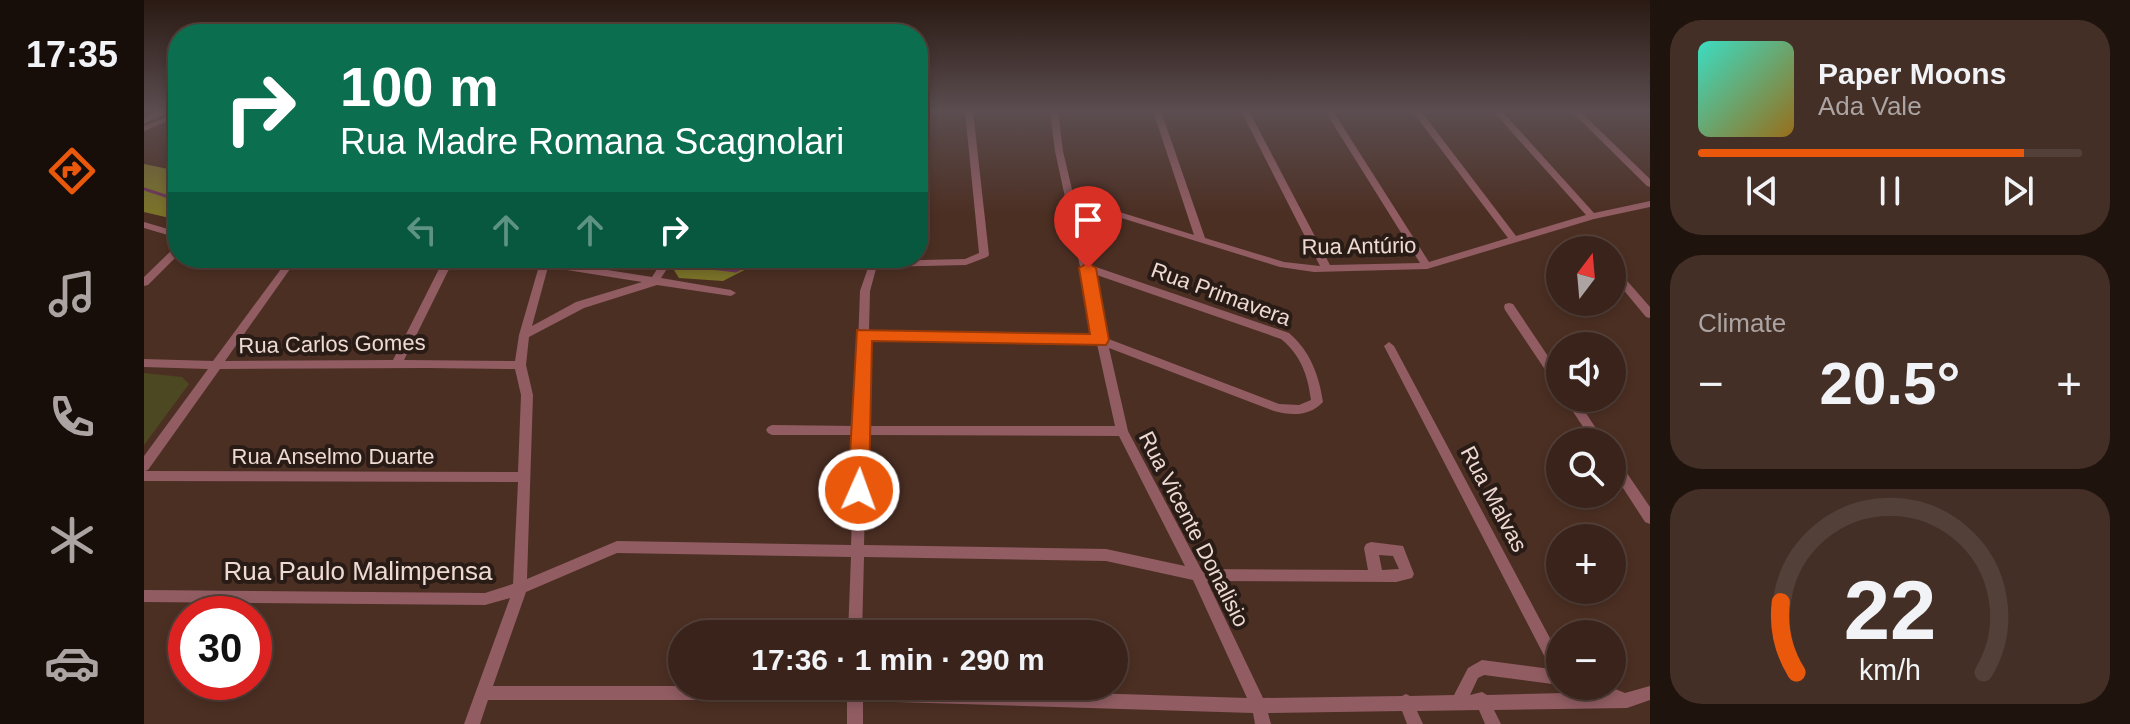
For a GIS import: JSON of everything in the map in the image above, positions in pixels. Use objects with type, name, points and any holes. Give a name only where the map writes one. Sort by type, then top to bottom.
[{"type":"street","points":[[928,262],[978,259],[986,247],[973,145]]},
{"type":"street","name":"Rua Vicente Donalisio","points":[[1060,145],[1122,431],[1197,575],[1259,706],[1263,724]]},
{"type":"street","points":[[1168,145],[1201,241]]},
{"type":"street","points":[[1263,145],[1327,269]]},
{"type":"street","points":[[1350,145],[1427,266]]},
{"type":"street","points":[[1442,145],[1513,238]]},
{"type":"street","points":[[1528,145],[1592,216]]},
{"type":"street","points":[[1610,145],[1650,184]]},
{"type":"street","name":"Rua Antúrio","points":[[1071,200],[1299,269],[1427,266],[1592,216],[1650,204]]},
{"type":"street","points":[[144,225],[168,232]]},
{"type":"street","points":[[144,283],[168,259]]},
{"type":"street","points":[[144,466],[286,268]]},
{"type":"street","points":[[398,362],[445,268]]},
{"type":"street","points":[[472,724],[520,590],[527,395],[520,365],[524,335],[544,268]]},
{"type":"street","points":[[582,268],[731,293]]},
{"type":"street","points":[[524,335],[580,305],[654,282],[664,268]]},
{"type":"street","points":[[855,620],[863,334],[868,275],[872,268]]},
{"type":"street","name":"Rua Primavera","points":[[1088,268],[1263,327],[1295,343],[1305,357],[1317,402],[1309,409],[1293,411],[1278,408],[1100,340]]},
{"type":"street","points":[[1626,286],[1650,314]]},
{"type":"street","points":[[1509,307],[1546,362]]},
{"type":"street","points":[[863,334],[1100,340]]},
{"type":"street","name":"Rua Malvas","points":[[1389,346],[1546,648]]},
{"type":"street","name":"Rua Carlos Gomes","points":[[144,363],[216,366],[398,362],[520,365]]},
{"type":"street","points":[[772,430],[1122,431]]},
{"type":"street","name":"Rua Anselmo Duarte","points":[[144,476],[522,477]]},
{"type":"street","points":[[1626,482],[1650,518]]},
{"type":"street","name":"Rua Paulo Malimpensa","points":[[144,596],[485,599],[520,590],[562,568],[617,547],[1106,555],[1197,575],[1376,575]]},
{"type":"street","points":[[1459,701],[1473,673],[1482,667],[1546,674]]},
{"type":"street","points":[[485,693],[668,692]]},
{"type":"street","points":[[1107,700],[1259,706],[1627,700],[1650,693]]},
{"type":"street","points":[[854,700],[855,724]]},
{"type":"street","points":[[1482,700],[1493,724]]},
{"type":"street","points":[[1406,702],[1415,724]]},
{"type":"shaded area","points":[[144,164],[168,169],[168,218],[144,212]]},
{"type":"shaded area","points":[[673,268],[748,268],[723,281],[679,278]]},
{"type":"shaded area","points":[[144,373],[182,377],[189,384],[144,445]]},
{"type":"waterway","points":[[144,189],[168,197]]},
{"type":"waterway","points":[[710,268],[736,271],[742,268]]},
{"type":"route","points":[[859,490],[863,334],[1100,340],[1088,268]]}]
